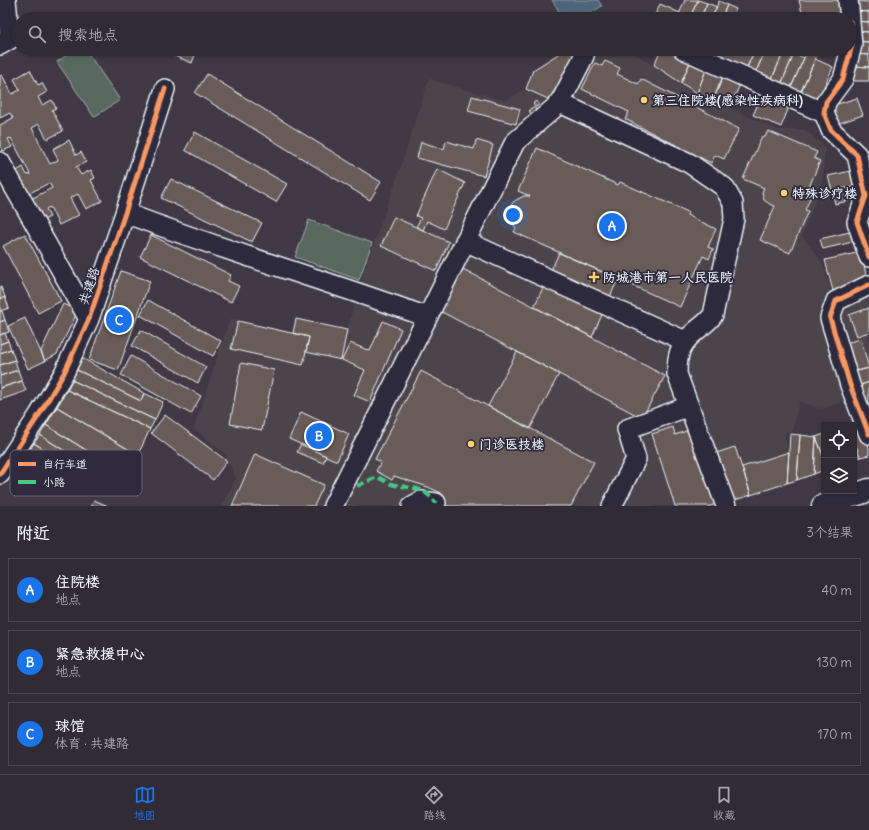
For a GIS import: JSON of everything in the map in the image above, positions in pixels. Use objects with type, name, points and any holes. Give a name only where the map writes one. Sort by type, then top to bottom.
[{"type":"main road","points":[[823,506],[869,490]]},
{"type":"street","points":[[0,44],[10,39],[6,0]]},
{"type":"street","points":[[848,0],[849,12]]},
{"type":"street","points":[[333,506],[515,142],[560,103],[584,56]]},
{"type":"street","points":[[698,56],[824,113]]},
{"type":"street","points":[[849,56],[843,79],[826,102],[824,113],[831,130],[857,155],[866,196],[857,222],[869,257]]},
{"type":"street","name":"共建路","points":[[15,450],[39,415],[64,373],[89,319],[165,88]]},
{"type":"street","points":[[560,103],[689,163],[724,187],[733,203],[734,219],[713,315],[708,323],[685,340],[677,357],[677,374],[726,506]]},
{"type":"street","points":[[0,162],[89,319]]},
{"type":"street","points":[[125,213],[251,258],[357,292],[427,317]]},
{"type":"street","points":[[465,241],[685,340]]},
{"type":"street","points":[[869,285],[836,302],[830,318],[850,384],[869,434]]},
{"type":"street","points":[[612,506],[636,459],[627,429],[689,406]]},
{"type":"street","name":"共建路","points":[[1,471],[10,458]]},
{"type":"street","points":[[412,506],[421,501],[436,503]]},
{"type":"shaded area","name":"防城港市第一人民医院","points":[[554,56],[638,56],[697,93],[778,130],[805,130],[825,147],[822,183],[802,236],[822,263],[832,294],[848,400],[821,409],[799,401],[792,432],[784,433],[789,452],[742,467],[751,495],[710,506],[221,506],[236,479],[225,454],[194,428],[230,319],[292,333],[296,319],[347,330],[357,292],[403,160],[429,79],[505,101],[526,89],[532,70]]},
{"type":"shaded area","points":[[869,296],[869,419],[837,316],[840,308]]},
{"type":"green space","points":[[66,56],[90,56],[120,100],[94,117],[57,62]]},
{"type":"green space","points":[[309,220],[372,243],[359,280],[295,257]]},
{"type":"water","points":[[552,0],[598,0],[602,6],[592,12],[560,12]]},
{"type":"building","points":[[685,0],[698,0],[692,12],[680,12]]},
{"type":"building","points":[[698,0],[707,3],[703,12],[692,12]]},
{"type":"building","points":[[799,0],[841,0],[844,12],[802,12]]},
{"type":"building","points":[[719,1],[727,5],[724,12],[714,12]]},
{"type":"building","points":[[856,1],[869,2],[869,12],[856,11]]},
{"type":"building","points":[[707,3],[717,7],[714,12],[703,12]]},
{"type":"building","points":[[660,4],[678,12],[656,12]]},
{"type":"building","points":[[727,5],[736,9],[734,12],[724,12]]},
{"type":"building","points":[[856,12],[869,12],[869,22],[857,21]]},
{"type":"building","points":[[857,21],[869,22],[869,32],[857,31]]},
{"type":"building","points":[[857,31],[869,32],[869,42],[857,41]]},
{"type":"building","points":[[857,41],[869,42],[869,55],[857,54]]},
{"type":"building","points":[[857,54],[869,55],[869,67],[853,66],[854,56],[857,56]]},
{"type":"building","points":[[174,56],[194,56],[192,63]]},
{"type":"building","points":[[555,56],[580,56],[581,58],[548,99],[526,89],[533,70]]},
{"type":"building","points":[[658,56],[693,56],[681,83],[654,65]]},
{"type":"building","points":[[715,56],[752,56],[745,72],[714,58]]},
{"type":"building","points":[[752,56],[763,56],[754,76],[745,72]]},
{"type":"building","points":[[763,56],[782,56],[770,83],[754,76]]},
{"type":"building","points":[[782,56],[793,56],[780,87],[770,83]]},
{"type":"building","points":[[793,56],[804,58],[789,92],[780,87]]},
{"type":"building","points":[[805,56],[817,56],[799,96],[789,92]]},
{"type":"building","points":[[692,58],[708,65],[697,93],[681,83]]},
{"type":"building","points":[[815,59],[833,67],[816,104],[799,96]]},
{"type":"building","name":"第三住院楼(感染性疾病科)","points":[[605,61],[620,68],[617,74],[638,84],[641,79],[739,129],[724,159],[715,155],[711,163],[625,119],[629,112],[582,89],[595,63],[602,66]]},
{"type":"building","points":[[708,65],[725,72],[713,100],[697,93]]},
{"type":"building","points":[[853,66],[869,67],[869,81],[853,81]]},
{"type":"building","points":[[30,70],[38,85],[42,83],[47,92],[38,97],[42,105],[52,100],[56,108],[52,110],[63,131],[47,139],[39,124],[32,128],[50,164],[58,160],[53,149],[69,140],[76,155],[81,152],[86,162],[76,167],[81,175],[91,170],[95,178],[91,180],[102,201],[86,209],[78,194],[70,198],[79,215],[59,225],[50,207],[46,209],[50,217],[42,221],[27,201],[52,188],[49,183],[24,196],[15,172],[23,167],[27,175],[30,174],[11,138],[8,139],[12,147],[3,151],[0,145],[0,125],[13,118],[10,113],[0,118],[0,76],[2,75],[12,94],[20,90],[14,79]]},
{"type":"building","points":[[725,72],[742,80],[730,107],[713,100]]},
{"type":"building","points":[[207,74],[381,182],[370,200],[195,93]]},
{"type":"building","points":[[762,95],[789,107],[781,127],[753,115]]},
{"type":"building","points":[[472,96],[520,109],[516,124],[468,111]]},
{"type":"building","points":[[857,98],[863,115],[837,124],[831,106]]},
{"type":"building","points":[[536,101],[539,104],[536,107],[533,104]]},
{"type":"building","points":[[533,108],[536,111],[533,114],[530,111]]},
{"type":"building","name":"特殊诊疗楼","points":[[768,131],[817,152],[814,158],[820,161],[806,194],[811,196],[805,210],[808,211],[790,253],[760,240],[775,206],[764,200],[762,192],[764,188],[743,179],[762,136],[765,137]]},
{"type":"building","points":[[195,132],[287,184],[276,202],[185,150]]},
{"type":"building","points":[[476,140],[493,145],[484,176],[417,158],[421,142],[444,149],[446,141],[474,149]]},
{"type":"building","points":[[537,148],[618,185],[620,182],[688,212],[687,215],[716,229],[708,247],[713,249],[709,259],[703,256],[680,307],[514,232],[516,228],[509,219],[510,208],[513,202],[518,199],[524,196],[530,196],[518,191]]},
{"type":"building","points":[[437,169],[465,183],[444,229],[427,221],[423,230],[416,227],[421,218],[416,216]]},
{"type":"building","points":[[855,170],[858,186],[832,191],[828,176]]},
{"type":"building","points":[[171,179],[262,223],[252,242],[161,198]]},
{"type":"building","points":[[858,186],[861,198],[835,204],[832,191]]},
{"type":"building","points":[[394,217],[449,242],[436,271],[381,246]]},
{"type":"building","points":[[858,230],[861,240],[823,249],[820,239]]},
{"type":"building","points":[[25,234],[61,301],[38,313],[3,246]]},
{"type":"building","points":[[151,235],[231,275],[228,281],[239,286],[231,302],[140,257]]},
{"type":"building","points":[[861,252],[867,279],[833,291],[825,260]]},
{"type":"building","points":[[559,253],[618,279],[592,337],[534,307]]},
{"type":"building","points":[[463,269],[665,376],[642,418],[440,311]]},
{"type":"building","points":[[121,271],[150,281],[118,370],[89,360]]},
{"type":"building","points":[[0,287],[5,297],[0,299]]},
{"type":"building","points":[[5,297],[9,308],[0,311],[0,299]]},
{"type":"building","points":[[148,300],[221,341],[213,356],[140,315]]},
{"type":"building","points":[[63,304],[78,311],[57,354],[45,361],[41,351]]},
{"type":"building","points":[[869,308],[869,332],[857,336],[849,315]]},
{"type":"building","points":[[0,311],[2,311],[5,320],[0,322]]},
{"type":"building","points":[[25,318],[45,361],[28,369],[8,326]]},
{"type":"building","points":[[296,319],[347,330],[341,360],[306,352],[309,337],[293,333]]},
{"type":"building","points":[[5,320],[9,332],[0,335],[0,322]]},
{"type":"building","points":[[238,321],[309,337],[303,365],[231,349]]},
{"type":"building","points":[[383,321],[401,329],[370,402],[354,395],[365,370],[342,360],[350,343],[370,351]]},
{"type":"building","points":[[141,330],[206,367],[198,383],[132,346]]},
{"type":"building","points":[[5,333],[8,341],[0,344],[0,335]]},
{"type":"building","points":[[861,339],[869,368],[853,372],[845,343]]},
{"type":"building","points":[[8,341],[11,349],[0,353],[0,344]]},
{"type":"building","points":[[11,349],[15,360],[0,365],[0,353]]},
{"type":"building","points":[[517,352],[559,374],[530,429],[488,406]]},
{"type":"building","points":[[131,356],[201,396],[191,414],[121,375]]},
{"type":"building","points":[[82,358],[144,393],[141,401],[77,370]]},
{"type":"building","points":[[15,360],[18,370],[0,376],[0,365]]},
{"type":"building","points":[[241,363],[274,370],[262,430],[230,424]]},
{"type":"building","points":[[869,368],[869,382],[858,386],[853,372]]},
{"type":"building","points":[[18,370],[22,381],[0,388],[0,376]]},
{"type":"building","points":[[77,370],[141,401],[144,393],[163,402],[155,420],[72,380]]},
{"type":"building","name":"门诊医技楼","points":[[421,371],[594,462],[571,506],[434,506],[441,493],[428,487],[394,476],[392,480],[376,471],[381,462],[375,459]]},
{"type":"building","points":[[72,380],[155,420],[150,429],[67,390]]},
{"type":"building","points":[[22,381],[26,391],[0,400],[0,388]]},
{"type":"building","points":[[869,382],[869,419],[858,386]]},
{"type":"building","points":[[67,390],[150,429],[140,450],[130,450],[57,407]]},
{"type":"building","points":[[57,407],[130,450],[86,450],[46,425]]},
{"type":"building","points":[[301,412],[349,434],[337,461],[289,439]]},
{"type":"building","points":[[165,415],[227,461],[213,480],[151,433]]},
{"type":"building","points":[[860,422],[869,448],[869,455],[860,457],[857,448],[857,423]]},
{"type":"building","points":[[46,425],[86,450],[63,450],[40,435]]},
{"type":"building","points":[[673,427],[675,435],[692,429],[717,504],[710,506],[675,506],[652,434]]},
{"type":"building","points":[[790,434],[800,435],[797,480],[787,483]]},
{"type":"building","points":[[40,435],[63,450],[45,450],[34,443]]},
{"type":"building","points":[[800,435],[816,437],[814,474],[797,480]]},
{"type":"building","points":[[821,435],[821,450],[816,437]]},
{"type":"building","points":[[816,437],[821,450],[821,471],[814,474]]},
{"type":"building","points":[[34,443],[45,450],[30,450]]},
{"type":"building","points":[[301,444],[326,456],[323,463],[297,452]]},
{"type":"building","points":[[735,447],[751,495],[729,502],[713,454]]},
{"type":"building","points":[[857,448],[860,457],[857,458]]},
{"type":"building","points":[[789,452],[787,483],[751,495],[742,467]]},
{"type":"building","points":[[255,454],[324,485],[314,506],[232,506]]},
{"type":"building","points":[[94,500],[108,506],[91,506]]},
{"type":"marked path","points":[[357,486],[377,477],[391,484],[421,490],[431,497],[436,503]]},
{"type":"cycle path","points":[[849,56],[843,79],[826,102],[824,113],[831,130],[857,155],[866,196],[857,222],[869,257]]},
{"type":"cycle path","points":[[16,450],[64,373],[89,319],[165,89]]},
{"type":"cycle path","points":[[869,285],[836,301],[830,318],[850,385],[869,434]]},
{"type":"cycle path","points":[[0,474],[10,459]]},
{"type":"place","name":"第三住院楼(感染性疾病科)","points":[[644,100]]},
{"type":"place","name":"特殊诊疗楼","points":[[784,193]]},
{"type":"place","name":"住院楼","points":[[612,226]]},
{"type":"place","name":"防城港市第一人民医院","points":[[594,277]]},
{"type":"place","name":"球馆","points":[[119,320]]},
{"type":"place","name":"紧急救援中心","points":[[319,436]]},
{"type":"place","name":"门诊医技楼","points":[[471,444]]}]
